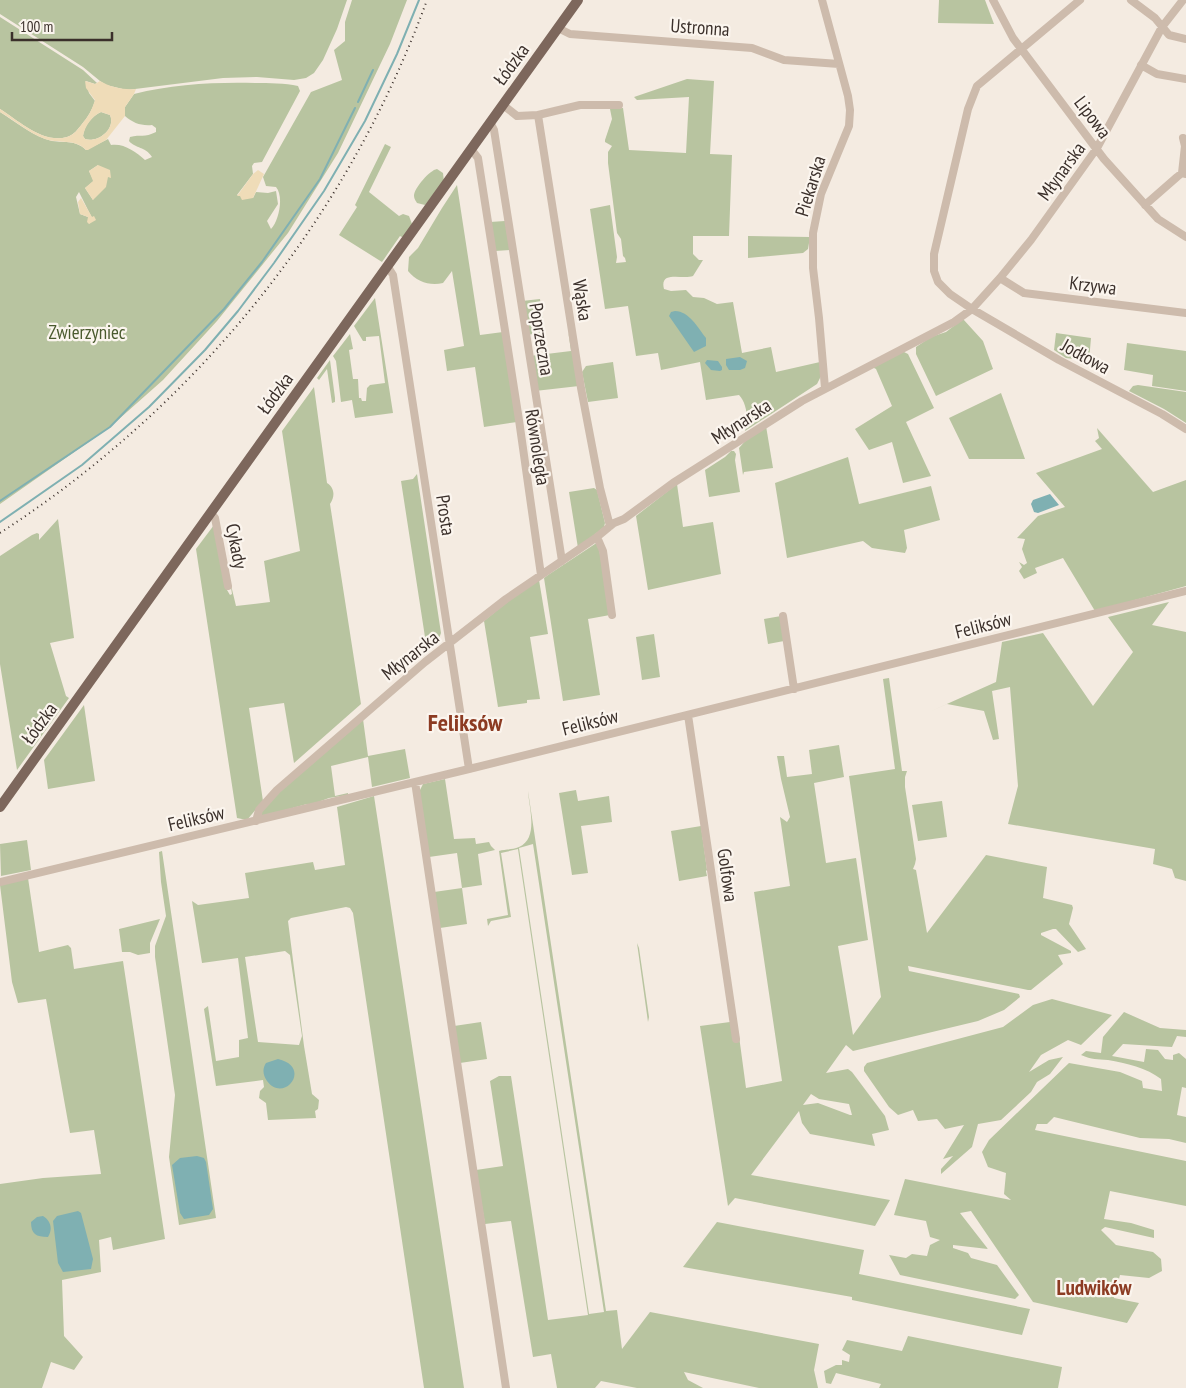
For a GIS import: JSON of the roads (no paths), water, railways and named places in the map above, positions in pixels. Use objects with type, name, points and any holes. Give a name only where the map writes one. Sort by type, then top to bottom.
[{"type":"main road","name":"Łódzka","points":[[0,807],[578,0]]},
{"type":"street","name":"Piekarska","points":[[822,0],[850,103],[850,122],[821,194],[814,224],[812,248],[826,388]]},
{"type":"street","name":"Lipowa","points":[[992,0],[1012,38],[1104,159],[1158,220],[1186,237]]},
{"type":"street","name":"Jodłowa","points":[[1080,0],[981,81],[972,95],[934,254],[934,271],[938,282],[950,294],[972,309],[1073,368],[1162,414],[1186,429]]},
{"type":"street","points":[[1131,0],[1155,18],[1169,35],[1186,39]]},
{"type":"street","name":"Młynarska","points":[[256,821],[259,810],[271,795],[379,700],[496,607],[598,538],[610,526],[632,513],[667,487],[771,420],[826,388],[954,322],[972,309],[1031,240],[1097,148],[1162,28],[1183,0]]},
{"type":"street","name":"Ustronna","points":[[558,28],[570,34],[752,48],[788,60],[839,64]]},
{"type":"street","points":[[1141,65],[1157,74],[1186,79]]},
{"type":"street","points":[[503,105],[516,116],[538,115],[580,105],[619,105]]},
{"type":"street","name":"Wąska","points":[[538,115],[581,388],[600,488],[610,526]]},
{"type":"street","name":"Poprzeczna","points":[[490,122],[494,129],[562,561]]},
{"type":"street","points":[[1145,205],[1184,174],[1185,146],[1183,138]]},
{"type":"street","name":"Równoległa","points":[[471,149],[478,158],[541,575]]},
{"type":"street","name":"Prosta","points":[[388,267],[392,275],[447,633],[451,643],[470,769]]},
{"type":"street","name":"Krzywa","points":[[1000,278],[1024,293],[1186,314]]},
{"type":"street","name":"Cykady","points":[[211,513],[215,518],[228,586]]},
{"type":"street","points":[[598,538],[603,551],[612,615]]},
{"type":"street","name":"Feliksów","points":[[0,882],[470,769],[1186,591]]},
{"type":"street","points":[[783,616],[794,689]]},
{"type":"street","name":"Golfowa","points":[[688,715],[736,1039]]},
{"type":"street","points":[[415,782],[506,1388]]},
{"type":"water","points":[[675,311],[685,314],[693,321],[706,338],[706,346],[694,352],[669,316],[671,312]]},
{"type":"water","points":[[740,357],[747,361],[745,368],[729,370],[726,365],[726,359]]},
{"type":"water","points":[[707,360],[718,361],[722,370],[711,370],[705,363]]},
{"type":"water","points":[[1050,494],[1059,505],[1038,513],[1034,512],[1031,504],[1033,500]]},
{"type":"water","points":[[278,1059],[288,1063],[293,1069],[294,1076],[292,1082],[281,1088],[274,1087],[267,1081],[264,1072],[266,1063]]},
{"type":"water","points":[[197,1156],[204,1158],[206,1162],[213,1209],[209,1215],[184,1219],[180,1213],[172,1165],[180,1158]]},
{"type":"water","points":[[78,1211],[81,1213],[93,1259],[91,1269],[63,1272],[58,1263],[53,1221],[57,1216]]},
{"type":"water","points":[[43,1216],[50,1225],[48,1237],[35,1234],[32,1229],[31,1222],[37,1217]]},
{"type":"waterway","points":[[0,522],[82,465],[149,407],[205,350],[238,311],[324,191],[365,121],[397,54],[419,0]]},
{"type":"waterway","points":[[358,102],[373,70]]},
{"type":"waterway","points":[[0,501],[110,427],[224,309],[262,262],[320,179],[355,108]]},
{"type":"railway","points":[[0,533],[71,483],[138,427],[200,367],[257,301],[308,232],[354,158],[394,81],[427,0]]},
{"type":"district","name":"Feliksów","points":[[465,723]]},
{"type":"district","name":"Ludwików","points":[[1094,1288]]},
{"type":"park label","name":"Zwierzyniec","points":[[87,332]]}]
